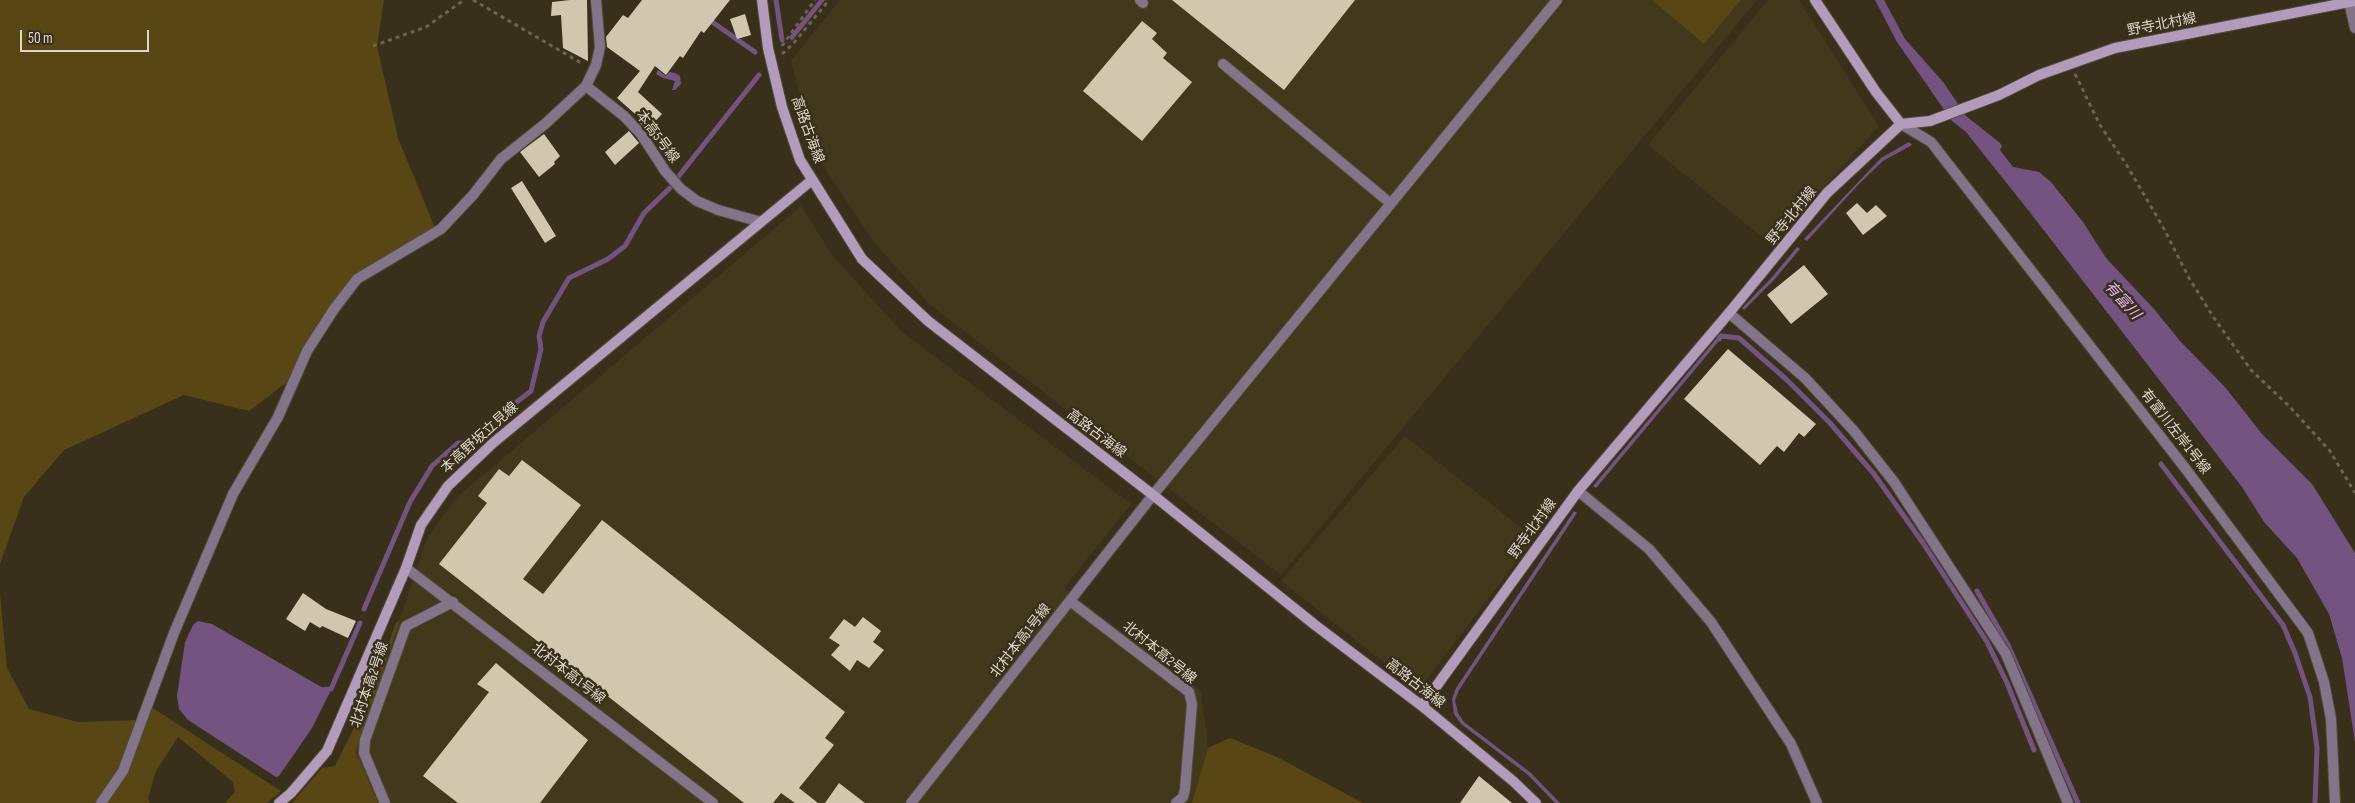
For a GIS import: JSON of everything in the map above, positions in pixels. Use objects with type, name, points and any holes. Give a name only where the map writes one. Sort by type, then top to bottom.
[{"type":"street","points":[[101,803],[123,771],[174,633],[233,494],[278,417],[306,351],[338,303],[357,279],[441,229],[501,159],[545,124],[586,86],[594,70],[600,47],[596,0]]},
{"type":"street","name":"高路古海線","points":[[762,0],[772,64],[782,106],[800,160],[862,259],[928,321],[1153,495],[1315,625],[1422,706],[1536,803]]},
{"type":"street","name":"北村本高1号線","points":[[911,803],[1153,495],[1557,0]]},
{"type":"street","points":[[1815,0],[1876,92],[1901,124]]},
{"type":"street","points":[[2352,1],[2355,28]]},
{"type":"street","name":"野寺北村線","points":[[1422,706],[1578,491],[1729,314],[1827,193],[1901,124],[1930,121],[1999,95],[2039,75],[2115,48],[2352,1]]},
{"type":"street","points":[[1223,64],[1390,203]]},
{"type":"street","name":"本高5号線","points":[[586,86],[624,116],[641,134],[665,171],[681,189],[697,201],[711,207],[761,222]]},
{"type":"street","name":"有富川左岸1号線","points":[[1901,124],[1931,142],[2185,468],[2308,634],[2324,682],[2332,719],[2335,803]]},
{"type":"street","name":"本高野坂立見線","points":[[279,803],[291,793],[327,751],[406,568],[421,526],[448,486],[493,443],[812,180]]},
{"type":"street","points":[[1729,314],[1805,378],[1854,431],[1894,482],[2006,654],[2068,803]]},
{"type":"street","points":[[1578,491],[1649,549],[1711,622],[1791,744],[1817,803]]},
{"type":"street","name":"北村本高1号線","points":[[406,568],[453,602],[712,803]]},
{"type":"street","name":"北村本高2号線","points":[[1070,601],[1189,692],[1192,704],[1185,789],[1184,797],[1176,803]]},
{"type":"street","name":"北村本高2号線","points":[[384,803],[364,753],[365,740],[406,626],[453,602]]},
{"type":"path","points":[[373,46],[426,27],[464,0]]},
{"type":"path","points":[[473,0],[594,70]]},
{"type":"path","points":[[772,64],[789,33],[816,0]]},
{"type":"path","points":[[772,64],[793,44],[828,0]]},
{"type":"path","points":[[2070,64],[2100,125],[2126,164],[2163,227],[2189,278],[2214,318],[2251,370],[2290,407],[2330,451],[2355,493]]},
{"type":"shaded area","points":[[0,0],[384,0],[377,46],[398,138],[435,228],[367,269],[290,380],[249,411],[184,395],[64,450],[24,497],[0,564]]},
{"type":"shaded area","points":[[840,0],[1757,0],[1281,575],[929,304],[873,241],[814,152],[791,61]]},
{"type":"shaded area","points":[[1652,0],[1741,0],[1704,44]]},
{"type":"shaded area","points":[[1768,0],[1799,0],[1879,126],[1772,245],[1648,145]]},
{"type":"shaded area","points":[[801,206],[833,256],[902,332],[1131,504],[1064,588],[1201,691],[1208,748],[1192,803],[378,803],[355,753],[427,538],[457,497]]},
{"type":"shaded area","points":[[1405,436],[1534,538],[1419,690],[1281,581]]},
{"type":"shaded area","points":[[0,594],[7,668],[29,709],[78,722],[139,720],[119,771],[97,803],[0,803]]},
{"type":"shaded area","points":[[400,620],[355,753],[378,803],[292,803],[322,768],[335,766],[368,700],[396,623]]},
{"type":"shaded area","points":[[151,707],[281,791],[267,803],[225,803],[235,792],[233,782],[178,737],[156,771],[148,798],[150,803],[106,803]]},
{"type":"shaded area","points":[[1230,738],[1277,757],[1363,803],[1192,803],[1208,748]]},
{"type":"water","points":[[819,0],[825,0],[792,41],[789,37]]},
{"type":"water","name":"有富川","points":[[1875,0],[1884,0],[1905,39],[1944,83],[1966,116],[2000,143],[2002,146],[2000,150],[2013,167],[2039,172],[2051,182],[2083,222],[2106,258],[2154,309],[2180,341],[2225,387],[2262,434],[2312,484],[2355,553],[2355,742],[2342,658],[2329,614],[2297,558],[2264,522],[2242,487],[2032,215],[1966,132],[1952,121],[1897,42]]},
{"type":"water","points":[[658,70],[666,76],[669,72],[680,76],[681,84],[675,90],[672,90],[675,81],[656,74]]},
{"type":"water","points":[[1909,142],[1912,145],[1883,161],[1858,185],[1807,241],[1804,239],[1881,158]]},
{"type":"water","points":[[1797,247],[1800,249],[1774,280],[1744,310],[1742,308],[1773,276]]},
{"type":"water","points":[[1721,333],[1723,336],[1596,488],[1593,486]]},
{"type":"water","points":[[1574,511],[1577,513],[1459,690],[1455,700],[1458,713],[1464,722],[1531,773],[1560,803],[1555,803],[1528,775],[1461,724],[1454,714],[1452,699],[1456,688]]},
{"type":"water","points":[[198,621],[212,624],[330,692],[312,728],[279,776],[276,777],[188,720],[179,709],[177,696],[185,642],[193,625]]},
{"type":"building","points":[[587,0],[588,61],[563,48],[561,15],[551,16],[552,2]]},
{"type":"building","points":[[642,0],[730,0],[704,33],[701,31],[683,58],[680,56],[666,75],[655,66],[638,92],[662,114],[647,130],[639,122],[642,120],[617,98],[640,71],[607,47],[606,37],[623,15],[628,18]]},
{"type":"building","points":[[1172,0],[1355,0],[1284,90]]},
{"type":"building","points":[[745,14],[751,35],[737,39],[730,19]]},
{"type":"building","points":[[1142,21],[1157,33],[1152,39],[1167,53],[1163,58],[1192,82],[1142,141],[1083,91]]},
{"type":"building","points":[[629,131],[639,143],[615,165],[605,152]]},
{"type":"building","points":[[544,134],[560,156],[554,162],[555,164],[539,177],[520,152]]},
{"type":"building","points":[[522,181],[556,236],[545,243],[511,188]]},
{"type":"building","points":[[1857,203],[1867,213],[1876,205],[1887,216],[1863,235],[1846,213]]},
{"type":"building","points":[[1804,265],[1828,294],[1791,324],[1767,295]]},
{"type":"building","points":[[1728,349],[1816,424],[1804,437],[1799,433],[1784,452],[1777,446],[1760,465],[1684,399]]},
{"type":"building","points":[[522,460],[581,505],[523,579],[543,594],[602,520],[845,712],[825,738],[834,745],[799,788],[818,803],[795,803],[781,793],[773,803],[744,803],[439,564],[487,503],[478,496],[499,469],[509,476]]},
{"type":"building","points":[[303,593],[326,609],[356,621],[348,638],[322,626],[320,628],[310,622],[305,631],[286,619]]},
{"type":"building","points":[[863,617],[881,631],[873,642],[884,650],[869,668],[857,660],[850,671],[831,655],[840,645],[829,638],[844,619],[855,627]]},
{"type":"building","points":[[496,663],[588,740],[540,803],[458,803],[423,776],[489,692],[477,684]]},
{"type":"building","points":[[1479,776],[1512,803],[1460,803]]},
{"type":"building","points":[[839,783],[865,803],[825,803]]},
{"type":"waterway","points":[[776,0],[782,40]]},
{"type":"waterway","points":[[708,19],[755,52]]},
{"type":"waterway","points":[[678,177],[759,75]]},
{"type":"waterway","points":[[364,609],[410,502],[432,466],[458,443],[463,443],[531,391],[541,349],[539,336],[543,322],[569,278],[608,259],[625,246],[644,213],[672,186]]},
{"type":"waterway","points":[[1719,339],[1721,336],[1739,338],[1787,380],[1830,423],[1874,474],[1923,543],[1987,642],[2007,683],[2034,750]]},
{"type":"waterway","points":[[2161,464],[2283,625],[2310,697],[2317,748],[2315,803]]},
{"type":"waterway","points":[[1977,591],[2008,645],[2078,803]]},
{"type":"waterway","points":[[320,690],[331,689],[360,623]]}]
